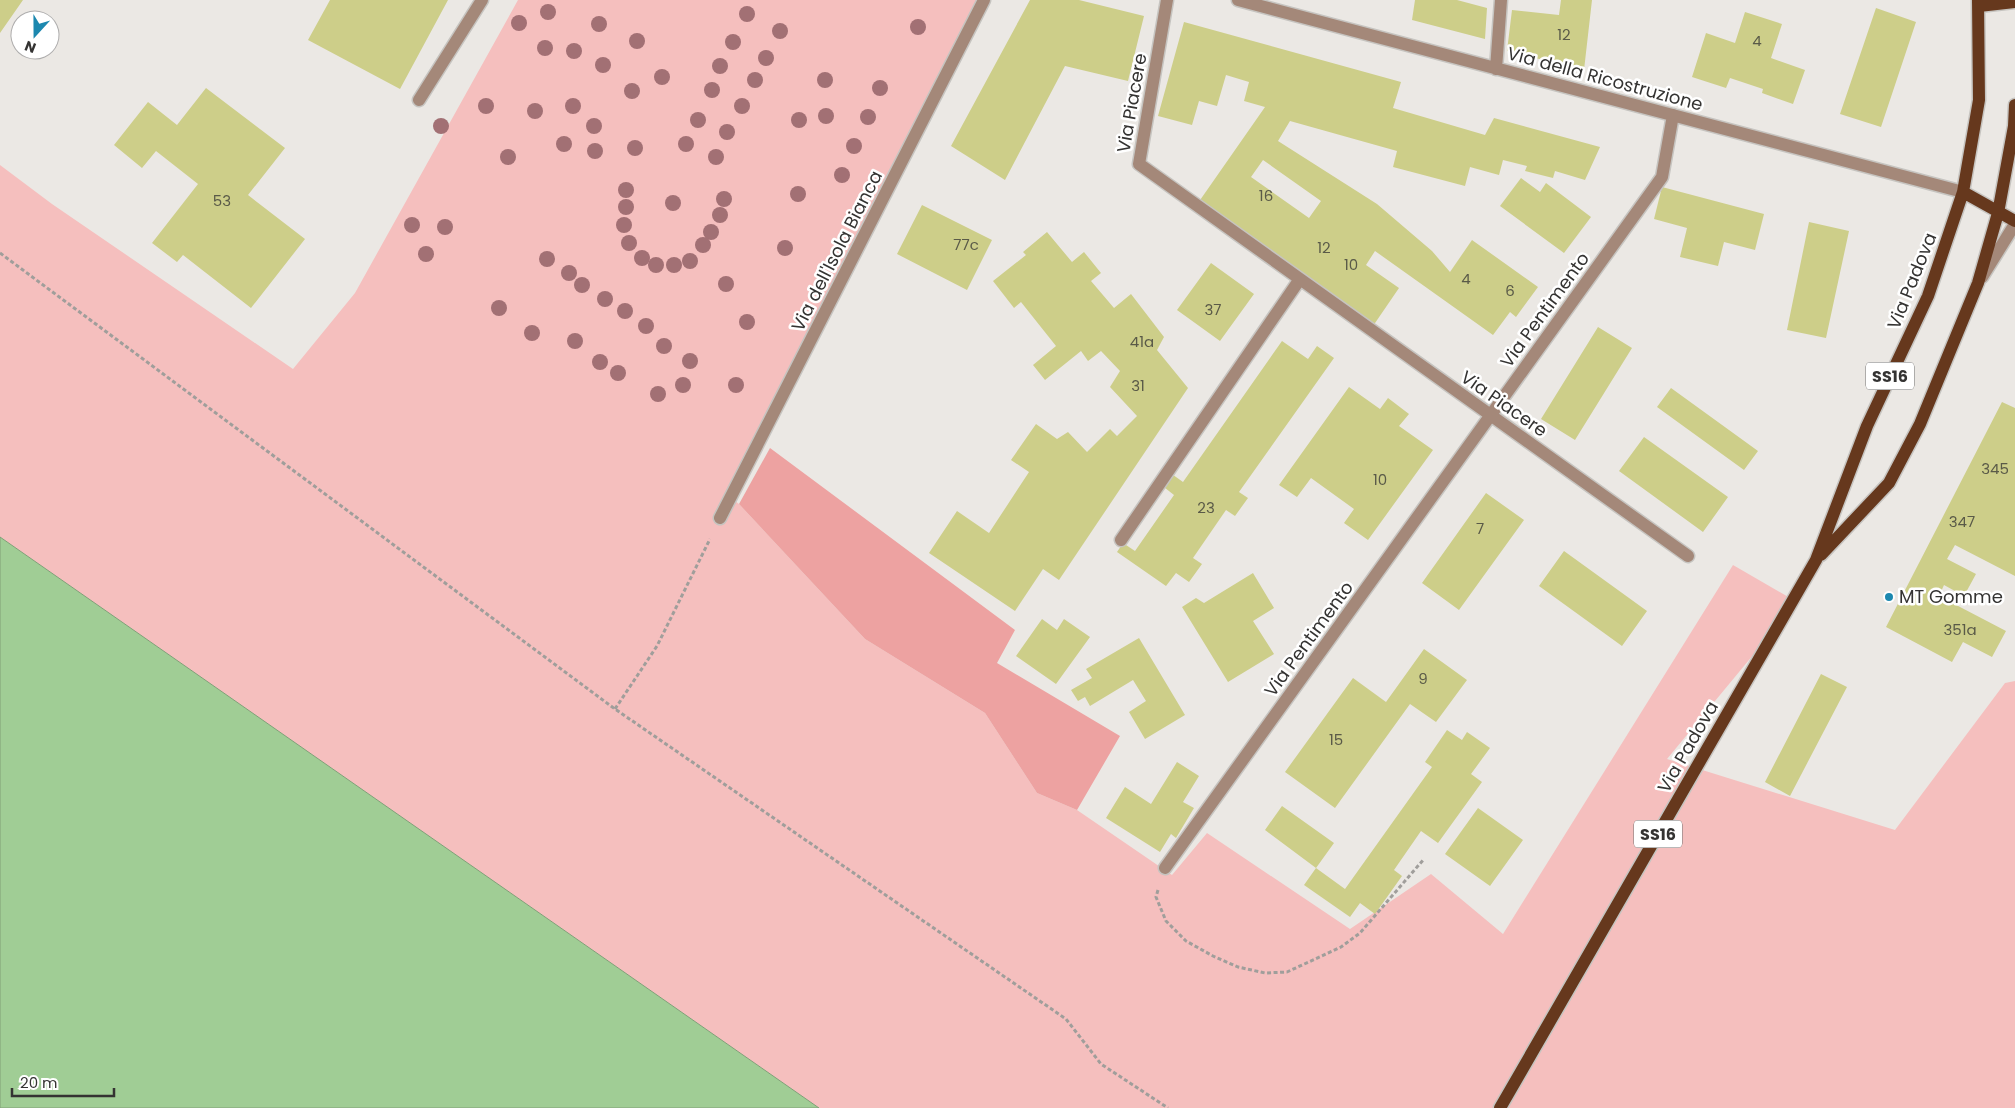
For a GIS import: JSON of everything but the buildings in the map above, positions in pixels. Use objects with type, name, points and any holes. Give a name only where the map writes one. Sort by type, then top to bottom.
[{"type":"main road","points":[[1978,3],[2015,2]]},
{"type":"main road","name":"Via Padova","points":[[1500,1108],[1816,560],[1867,426],[1928,296],[1963,192],[1979,100],[1978,3]]},
{"type":"main road","name":"Via Padova","points":[[1816,560],[1889,483],[1920,424],[1978,283],[1998,212],[2014,126],[2015,105]]},
{"type":"main road","points":[[1963,192],[2015,223]]},
{"type":"street","points":[[419,100],[482,0]]},
{"type":"street","name":"Via dell'Isola Bianca","points":[[720,518],[984,0]]},
{"type":"street","name":"Via Piacere","points":[[1167,0],[1139,164],[1688,556]]},
{"type":"street","name":"Via della Ricostruzione","points":[[1238,0],[1963,192]]},
{"type":"street","points":[[1496,68],[1501,0]]},
{"type":"street","name":"Via Pentimento","points":[[1165,868],[1662,177],[1673,115]]},
{"type":"street","points":[[1978,283],[2015,223]]},
{"type":"street","points":[[1121,540],[1300,280]]},
{"type":"path","points":[[0,252],[615,709],[1066,1019],[1101,1064],[1168,1108]]},
{"type":"path","points":[[615,709],[657,646],[720,518]]},
{"type":"path","points":[[1165,868],[1156,897],[1166,921],[1186,941],[1213,956],[1238,967],[1265,973],[1287,972],[1341,946],[1360,933],[1424,859]]},
{"type":"shaded area","points":[[518,0],[988,0],[726,494],[739,504],[865,639],[985,713],[1037,793],[1077,810],[1172,875],[1207,833],[1350,929],[1431,874],[1503,934],[1733,565],[1797,602],[1667,759],[1895,830],[2005,683],[2015,681],[2015,1108],[819,1108],[0,537],[0,165],[52,204],[293,369],[355,293]]},
{"type":"shaded area","points":[[770,448],[1015,630],[997,663],[1120,736],[1077,810],[1037,793],[985,713],[865,639],[739,504]]},
{"type":"shaded area","points":[[0,537],[819,1108],[0,1108]]},
{"type":"place","name":"MT Gomme","points":[[1889,597]]}]
